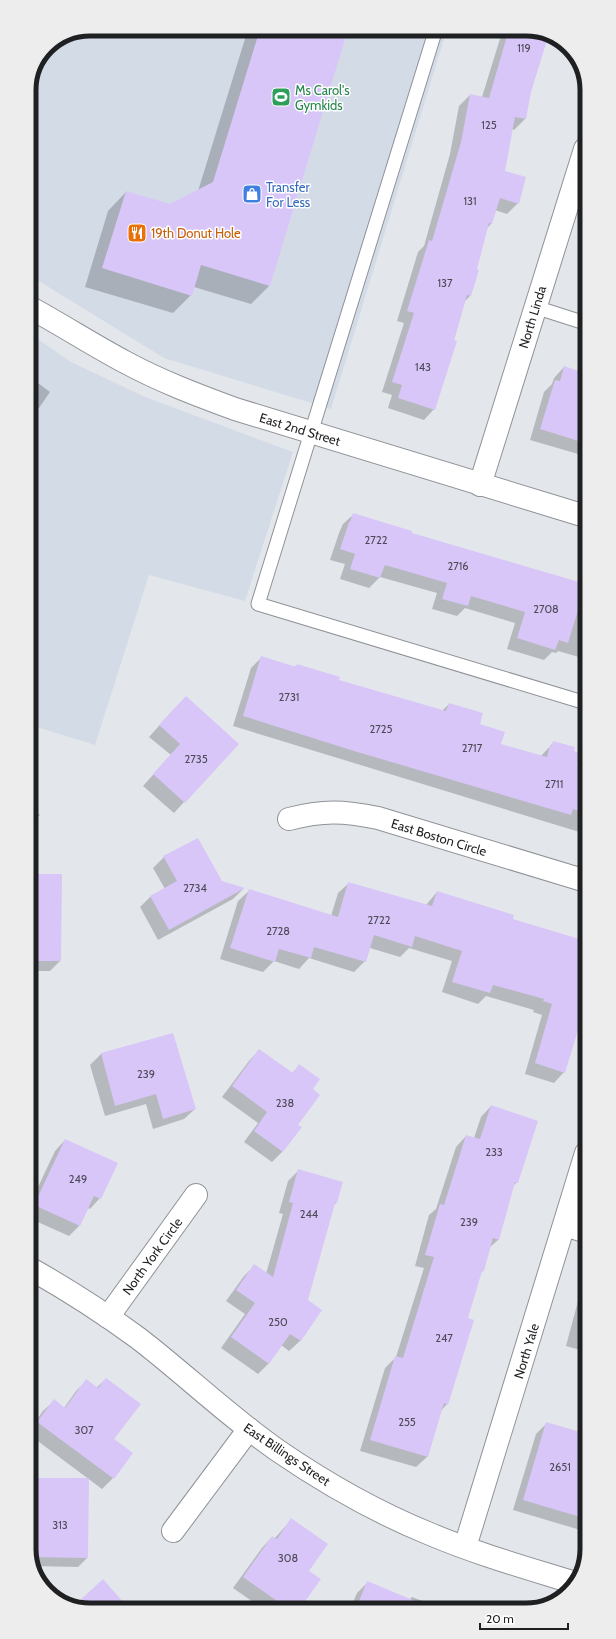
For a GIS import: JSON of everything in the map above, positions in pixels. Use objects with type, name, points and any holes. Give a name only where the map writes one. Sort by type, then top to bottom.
[{"type":"street","name":"North Linda","points":[[480,484],[580,165]]},
{"type":"street","name":"East 2nd Street","points":[[36,311],[124,362],[164,382],[235,409],[580,514]]},
{"type":"street","name":"East Boston Circle","points":[[289,818],[311,813],[333,811],[356,813],[378,818],[580,879]]},
{"type":"street","name":"North Yale","points":[[465,1548],[580,1174]]},
{"type":"street","name":"North York Circle","points":[[108,1317],[196,1195]]},
{"type":"street","points":[[565,1225],[580,1230]]},
{"type":"street","name":"East Billings Street","points":[[36,1272],[79,1297],[138,1338],[249,1429],[277,1450],[347,1494],[395,1518],[465,1548],[570,1580]]},
{"type":"street","points":[[172,1531],[249,1429]]},
{"type":"lane","points":[[434,36],[258,604],[580,701]]},
{"type":"lane","points":[[535,307],[580,321]]},
{"type":"shaded area","points":[[90,36],[445,36],[331,409],[164,358],[36,279],[36,87],[40,70],[45,60],[60,45],[80,37]]},
{"type":"shaded area","points":[[36,338],[71,362],[145,397],[293,452],[245,601],[149,575],[95,745],[36,727]]},
{"type":"building","points":[[258,36],[346,36],[270,286],[201,265],[192,296],[102,268],[126,191],[170,204],[213,182]]},
{"type":"building","points":[[507,36],[529,36],[547,40],[531,92],[526,119],[515,117],[505,171],[526,177],[519,204],[500,198],[492,224],[489,223],[477,269],[479,270],[471,296],[467,295],[454,340],[457,341],[435,410],[398,398],[402,385],[392,382],[414,313],[407,311],[429,240],[432,241],[461,142],[470,94],[489,98]]},
{"type":"building","points":[[564,366],[580,371],[580,441],[540,429],[555,380],[560,381]]},
{"type":"building","points":[[353,513],[412,531],[412,533],[580,582],[580,604],[568,643],[559,640],[555,650],[517,638],[525,612],[471,596],[468,606],[442,599],[447,583],[385,565],[380,578],[350,569],[355,554],[340,549]]},
{"type":"building","points":[[261,656],[296,667],[297,664],[340,677],[339,680],[446,711],[449,703],[483,713],[480,724],[505,732],[501,744],[547,757],[550,745],[552,746],[553,741],[575,747],[574,751],[580,753],[577,766],[580,767],[580,811],[573,809],[571,815],[354,751],[243,716]]},
{"type":"building","points":[[186,696],[239,744],[185,803],[153,774],[180,744],[159,725]]},
{"type":"building","points":[[198,838],[222,881],[245,888],[169,930],[150,896],[177,881],[163,856]]},
{"type":"building","points":[[36,874],[62,874],[61,961],[36,961]]},
{"type":"building","points":[[348,882],[432,906],[437,891],[514,915],[513,919],[580,939],[580,1024],[565,1073],[535,1063],[552,1004],[543,1001],[544,999],[493,985],[490,993],[452,982],[462,951],[415,936],[412,947],[374,935],[366,962],[314,947],[311,958],[279,949],[275,962],[230,948],[249,889],[338,917]]},
{"type":"building","points":[[173,1033],[196,1109],[163,1119],[156,1094],[115,1106],[101,1053]]},
{"type":"building","points":[[259,1049],[293,1073],[299,1064],[320,1079],[313,1089],[320,1095],[298,1125],[302,1127],[283,1152],[254,1131],[267,1112],[232,1086]]},
{"type":"building","points":[[491,1105],[538,1121],[518,1183],[515,1182],[499,1240],[493,1238],[484,1271],[482,1271],[468,1318],[474,1320],[448,1405],[444,1403],[428,1457],[370,1440],[395,1356],[403,1358],[434,1257],[425,1255],[440,1204],[444,1205],[466,1135],[480,1139]]},
{"type":"building","points":[[65,1139],[118,1163],[101,1199],[94,1196],[80,1226],[36,1206],[36,1201]]},
{"type":"building","points":[[298,1169],[343,1182],[337,1203],[335,1203],[308,1300],[322,1310],[301,1341],[290,1334],[269,1364],[231,1337],[255,1303],[236,1290],[254,1264],[273,1277],[293,1203],[289,1202]]},
{"type":"building","points":[[106,1378],[141,1404],[114,1439],[133,1453],[114,1479],[37,1422],[54,1399],[65,1408],[86,1379],[98,1388]]},
{"type":"building","points":[[546,1422],[580,1432],[580,1517],[523,1500]]},
{"type":"building","points":[[36,1478],[89,1478],[88,1558],[36,1557]]},
{"type":"building","points":[[291,1518],[328,1544],[309,1571],[321,1579],[304,1603],[295,1603],[292,1601],[291,1603],[280,1603],[243,1577],[272,1536],[277,1539]]},
{"type":"building","points":[[103,1579],[124,1603],[87,1603],[79,1602]]},
{"type":"building","points":[[367,1581],[420,1603],[358,1603]]},
{"type":"place","name":"Ms Carol's Gymkids","points":[[281,97]]},
{"type":"place","name":"Transfer For Less","points":[[252,194]]},
{"type":"place","name":"19th Donut Hole","points":[[137,233]]}]
